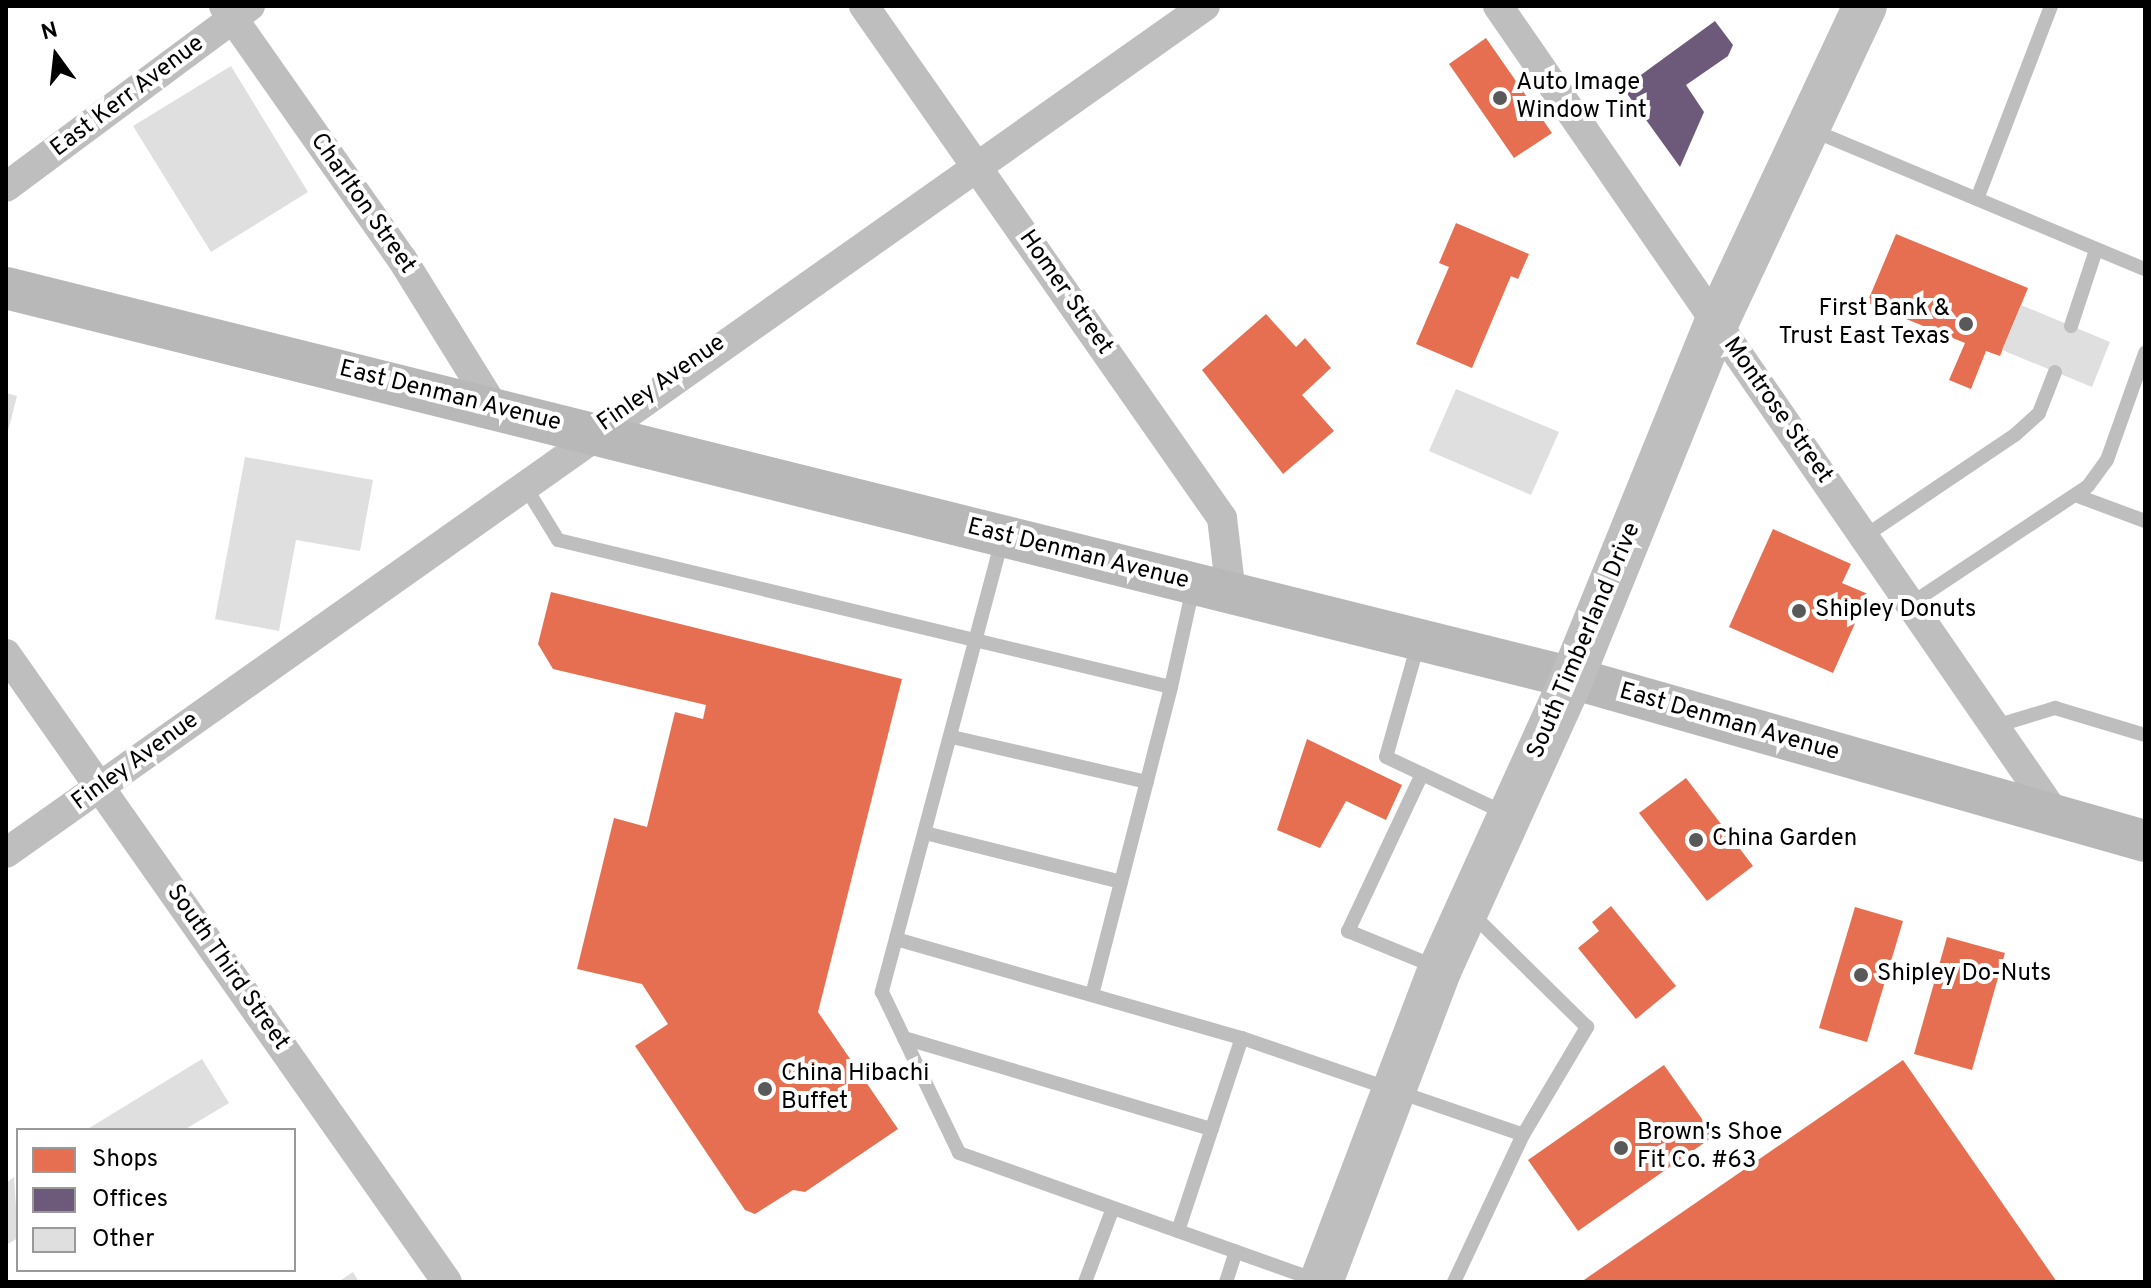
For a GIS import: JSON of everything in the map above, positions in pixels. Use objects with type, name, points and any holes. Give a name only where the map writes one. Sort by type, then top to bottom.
[{"type":"main road","name":"South Timberland Drive","points":[[1321,1282],[1440,969],[1572,678],[1716,324],[1865,6]]},
{"type":"main road","name":"East Denman Avenue","points":[[6,288],[493,406],[1572,678],[2145,841]]},
{"type":"street","name":"Homer Street","points":[[864,6],[1222,518],[1213,588]]},
{"type":"street","name":"Finley Avenue","points":[[6,853],[102,788],[592,432],[1205,6]]},
{"type":"street","name":"Montrose Street","points":[[1498,6],[1716,324],[1999,725],[2057,817]]},
{"type":"street","name":"East Kerr Avenue","points":[[6,187],[236,10]]},
{"type":"street","name":"Charlton Street","points":[[236,10],[402,259],[493,406]]},
{"type":"street","name":"South Third Street","points":[[6,654],[447,1282]]},
{"type":"lane","points":[[1977,199],[2051,6]]},
{"type":"lane","points":[[1807,129],[2145,269]]},
{"type":"lane","points":[[2071,326],[2096,250]]},
{"type":"lane","points":[[1912,603],[2075,495],[2107,460],[2145,353]]},
{"type":"lane","points":[[1865,536],[1961,472],[2039,413],[2055,372]]},
{"type":"lane","points":[[523,482],[558,540],[1171,687]]},
{"type":"lane","points":[[2075,495],[2145,521]]},
{"type":"lane","points":[[1003,536],[978,641],[882,992],[959,1153],[1321,1282]]},
{"type":"lane","points":[[1092,995],[1171,687],[1213,588]]},
{"type":"lane","points":[[1419,640],[1386,757],[1509,816]]},
{"type":"lane","points":[[1999,725],[2055,708],[2145,735]]},
{"type":"lane","points":[[952,737],[1147,782]]},
{"type":"lane","points":[[1422,774],[1348,931],[1440,969]]},
{"type":"lane","points":[[925,833],[1121,882]]},
{"type":"lane","points":[[1454,1282],[1523,1135],[1587,1027],[1467,909]]},
{"type":"lane","points":[[896,939],[1242,1038],[1395,1088],[1523,1135]]},
{"type":"lane","points":[[904,1038],[1212,1129]]},
{"type":"lane","points":[[1178,1231],[1242,1038]]},
{"type":"lane","points":[[1085,1282],[1113,1208]]},
{"type":"lane","points":[[1226,1282],[1236,1252]]},
{"type":"building: Shops","name":"Auto Image Window Tint","points":[[1486,38],[1552,133],[1514,158],[1449,64]]},
{"type":"building: Shops","points":[[1456,223],[1529,254],[1518,279],[1511,276],[1472,368],[1416,344],[1449,267],[1439,263]]},
{"type":"building: Shops","name":"First Bank & Trust East Texas","points":[[1896,234],[2028,288],[2000,356],[1986,351],[1971,389],[1949,380],[1965,343],[1867,303]]},
{"type":"building: Shops","points":[[1266,314],[1296,347],[1305,338],[1331,368],[1302,395],[1334,431],[1283,474],[1202,370]]},
{"type":"building: Shops","name":"Shipley Donuts","points":[[1773,529],[1851,564],[1842,583],[1868,594],[1833,673],[1729,627]]},
{"type":"building: Shops","points":[[551,592],[902,679],[818,1012],[898,1129],[805,1192],[793,1190],[755,1214],[745,1210],[635,1046],[668,1024],[642,984],[577,969],[614,818],[647,827],[675,712],[703,719],[706,705],[553,669],[538,644]]},
{"type":"building: Shops","points":[[1307,739],[1402,785],[1386,820],[1346,801],[1320,848],[1277,830]]},
{"type":"building: Shops","name":"China Garden","points":[[1686,778],[1753,866],[1707,901],[1639,813]]},
{"type":"building: Shops","points":[[1611,906],[1676,986],[1636,1019],[1578,948],[1599,931],[1592,922]]},
{"type":"building: Shops","name":"Shipley Do-Nuts","points":[[1855,907],[1903,921],[1867,1042],[1819,1028]]},
{"type":"building: Shops","points":[[1947,937],[2005,953],[1972,1070],[1914,1054]]},
{"type":"building: Shops","points":[[1903,1060],[2057,1282],[1581,1282]]},
{"type":"building: Shops","name":"Brown's Shoe Fit Co. #63","points":[[1664,1065],[1714,1136],[1578,1231],[1528,1160]]},
{"type":"building: Offices","points":[[1715,21],[1733,45],[1728,56],[1686,85],[1704,112],[1680,167],[1623,88]]},
{"type":"building: Other","points":[[231,66],[308,192],[211,252],[133,126]]},
{"type":"building: Other","points":[[2021,305],[2110,342],[2092,387],[2002,350]]},
{"type":"building: Other","points":[[1456,389],[1559,432],[1531,495],[1429,451]]},
{"type":"building: Other","points":[[6,393],[17,396],[7,435],[6,435]]},
{"type":"building: Other","points":[[245,457],[373,480],[360,551],[296,540],[279,631],[215,619]]},
{"type":"building: Other","points":[[202,1059],[229,1103],[187,1128],[89,1128]]},
{"type":"building: Other","points":[[14,1177],[16,1239],[6,1245],[6,1183]]},
{"type":"building: Other","points":[[353,1272],[359,1282],[338,1282]]},
{"type":"place","name":"Auto Image Window Tint","points":[[1500,98]]},
{"type":"place","name":"First Bank & Trust East Texas","points":[[1966,324]]},
{"type":"place","name":"Shipley Donuts","points":[[1799,611]]},
{"type":"place","name":"China Garden","points":[[1696,840]]},
{"type":"place","name":"Shipley Do-Nuts","points":[[1861,975]]},
{"type":"place","name":"China Hibachi Buffet","points":[[765,1089]]},
{"type":"place","name":"Brown's Shoe Fit Co. #63","points":[[1621,1148]]}]
